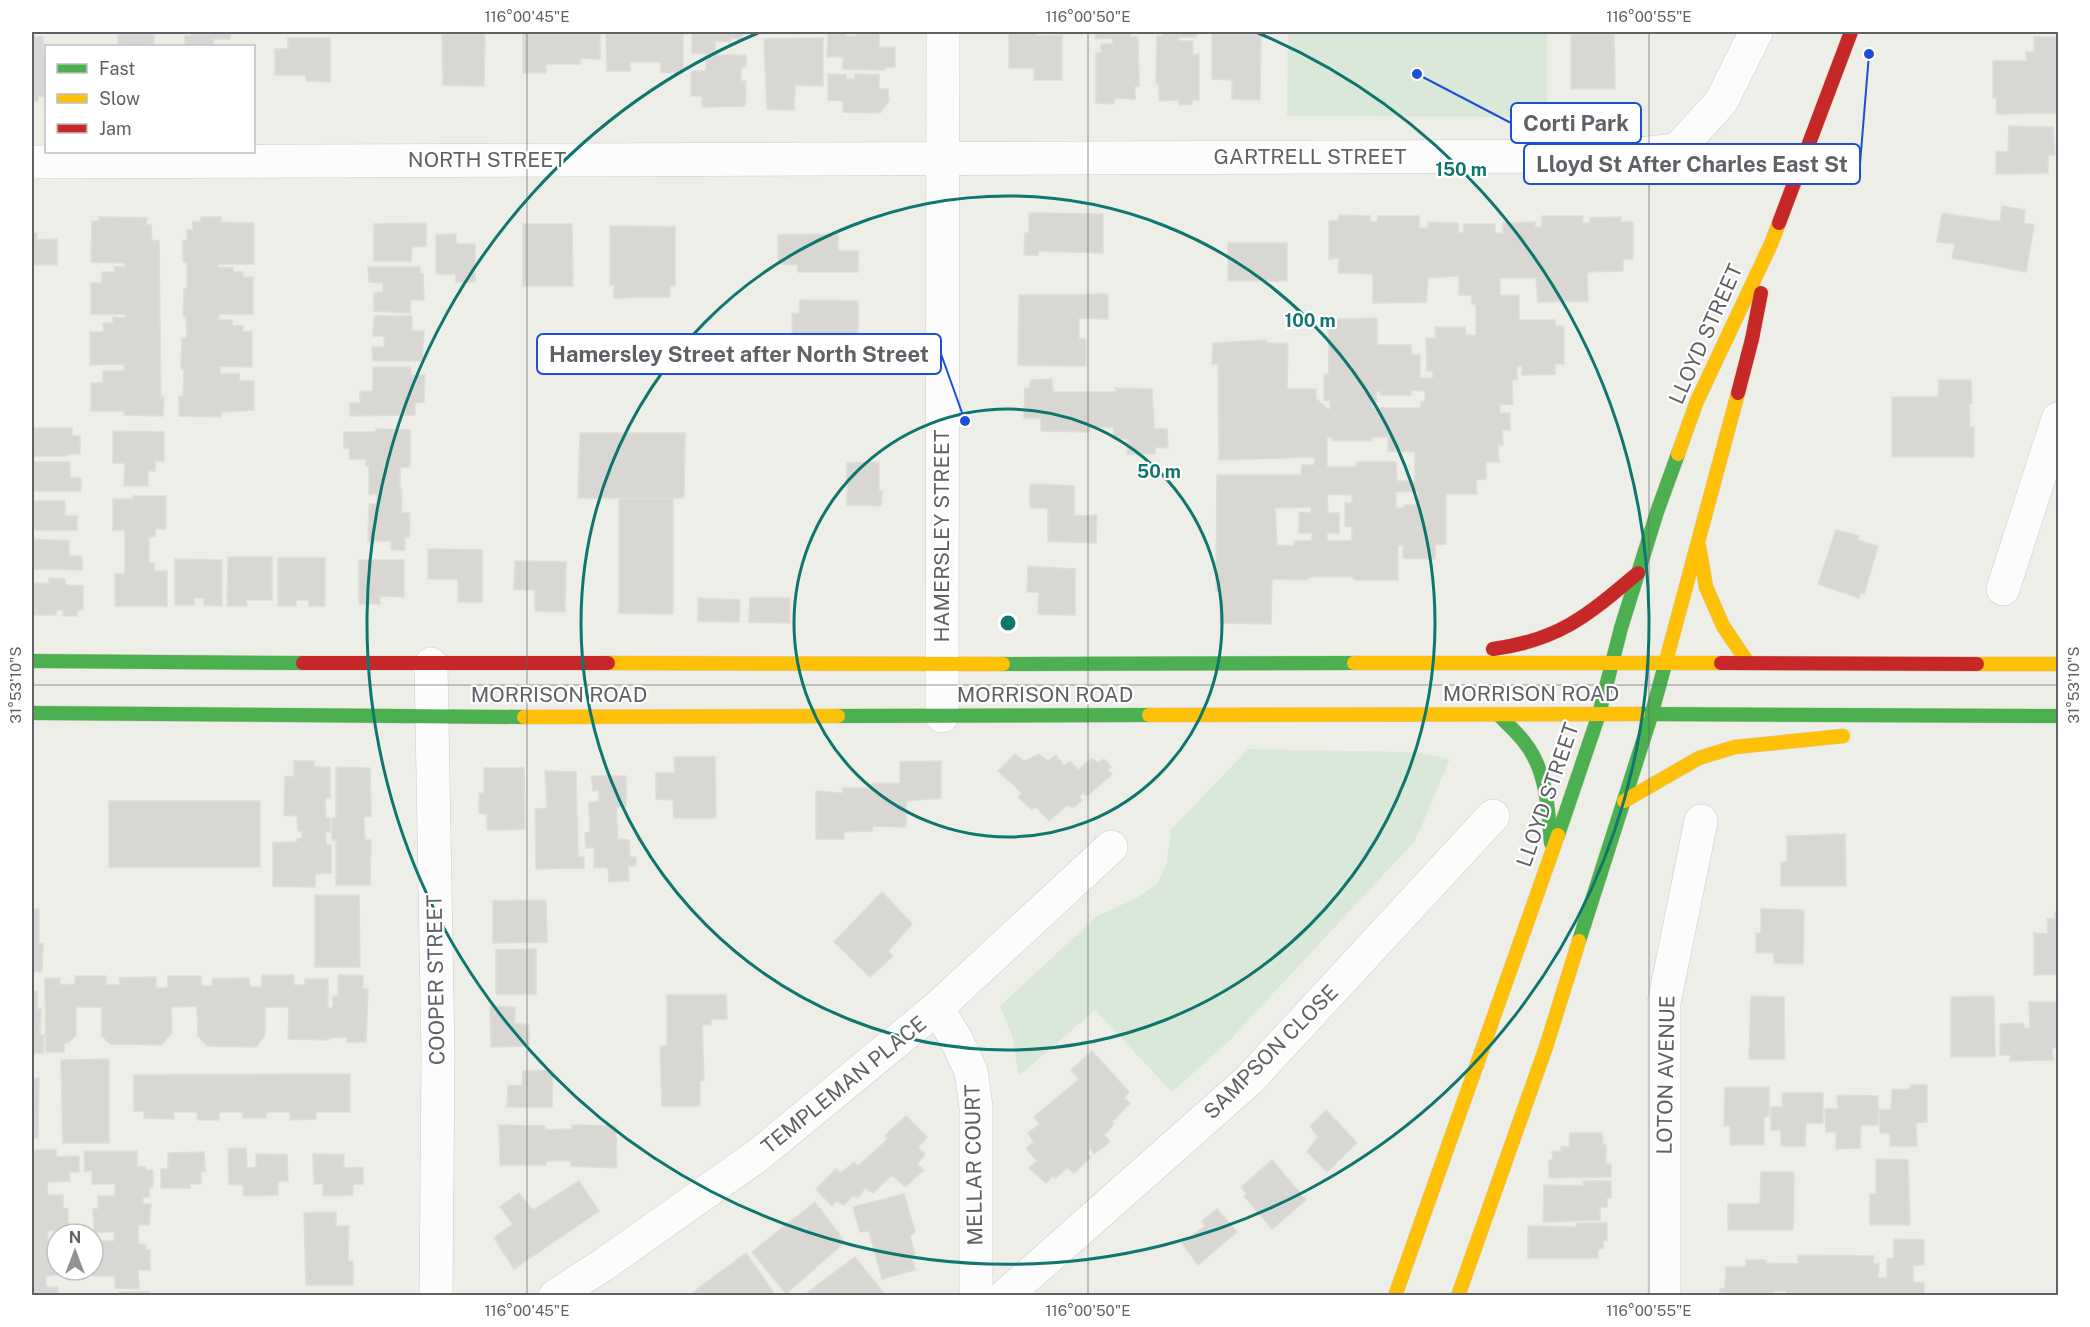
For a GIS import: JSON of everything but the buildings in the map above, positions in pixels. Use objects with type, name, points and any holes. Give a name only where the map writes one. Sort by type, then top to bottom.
[{"type":"main road","name":"LLOYD STREET","points":[[1395,1296],[1599,714],[1638,572],[1697,400],[1771,244],[1851,32]]},
{"type":"main road","name":"LLOYD STREET","points":[[1458,1296],[1546,1047],[1651,716],[1752,339],[1771,244]]},
{"type":"main road","points":[[1697,539],[1706,587],[1723,626],[1748,663]]},
{"type":"main road","points":[[1446,663],[1476,653],[1537,641],[1565,629],[1598,608],[1638,572]]},
{"type":"main road","name":"MORRISON ROAD","points":[[32,661],[942,665],[2058,664]]},
{"type":"main road","name":"MORRISON ROAD","points":[[32,713],[432,717],[1599,714],[2058,716]]},
{"type":"main road","points":[[1499,715],[1526,743],[1541,775],[1548,807],[1551,850]]},
{"type":"main road","points":[[1624,801],[1699,759],[1735,747],[1858,733],[1895,716]]},
{"type":"street","name":"HAMERSLEY STREET","points":[[942,716],[943,32]]},
{"type":"street","name":"GARTRELL STREET","points":[[943,159],[1609,156],[1677,150],[1721,102],[1756,32]]},
{"type":"street","name":"NORTH STREET","points":[[32,162],[943,159]]},
{"type":"street","points":[[2003,588],[2058,419]]},
{"type":"street","name":"COOPER STREET","points":[[431,664],[438,1056],[436,1296]]},
{"type":"street","name":"SAMPSON CLOSE","points":[[1005,1296],[1249,1080],[1493,816]]},
{"type":"street","name":"LOTON AVENUE","points":[[1664,1296],[1664,1003],[1701,821]]},
{"type":"street","name":"TEMPLEMAN PLACE","points":[[555,1296],[606,1263],[757,1156],[937,1008],[1111,847]]},
{"type":"street","name":"MELLAR COURT","points":[[937,1008],[956,1039],[971,1071],[975,1107],[976,1296]]},
{"type":"green space","points":[[1288,32],[1547,32],[1547,117],[1287,116]]},
{"type":"green space","points":[[1248,749],[1414,752],[1450,759],[1415,841],[1228,1042],[1172,1092],[1095,1010],[1019,1076],[1012,1035],[1000,1006],[1097,916],[1135,899],[1157,884],[1167,863],[1171,830]]},
{"type":"traffic: fast","points":[[1558,835],[1599,714],[1621,628],[1657,512],[1678,454]]},
{"type":"traffic: fast","points":[[32,661],[303,663]]},
{"type":"traffic: fast","points":[[1579,941],[1651,716],[1666,661]]},
{"type":"traffic: fast","points":[[1003,664],[1354,663]]},
{"type":"traffic: fast","points":[[32,713],[524,717]]},
{"type":"traffic: fast","points":[[1638,714],[2058,716]]},
{"type":"traffic: fast","points":[[838,716],[1149,715]]},
{"type":"traffic: fast","points":[[1499,715],[1522,739],[1538,766],[1545,791],[1551,843]]},
{"type":"traffic: slow","points":[[1678,454],[1697,401],[1779,223]]},
{"type":"traffic: slow","points":[[1666,661],[1738,393]]},
{"type":"traffic: slow","points":[[1699,546],[1706,587],[1723,626],[1748,663]]},
{"type":"traffic: slow","points":[[608,663],[1003,664]]},
{"type":"traffic: slow","points":[[1354,663],[1721,663]]},
{"type":"traffic: slow","points":[[1977,664],[2058,664]]},
{"type":"traffic: slow","points":[[1149,715],[1638,714]]},
{"type":"traffic: slow","points":[[524,717],[838,716]]},
{"type":"traffic: slow","points":[[1624,801],[1699,758],[1735,747],[1843,736]]},
{"type":"traffic: slow","points":[[1395,1296],[1558,835]]},
{"type":"traffic: slow","points":[[1458,1296],[1546,1047],[1579,941]]},
{"type":"traffic: jam","points":[[1779,223],[1851,32]]},
{"type":"traffic: jam","points":[[1738,393],[1761,293]]},
{"type":"traffic: jam","points":[[1493,649],[1516,645],[1555,632],[1588,613],[1638,573]]},
{"type":"traffic: jam","points":[[303,663],[608,663]]},
{"type":"traffic: jam","points":[[1721,663],[1977,664]]},
{"type":"place","name":"Lloyd St After Charles East St","points":[[1869,54]]},
{"type":"place","name":"Corti Park","points":[[1417,74]]},
{"type":"place","name":"Hamersley Street after North Street","points":[[965,421]]}]
